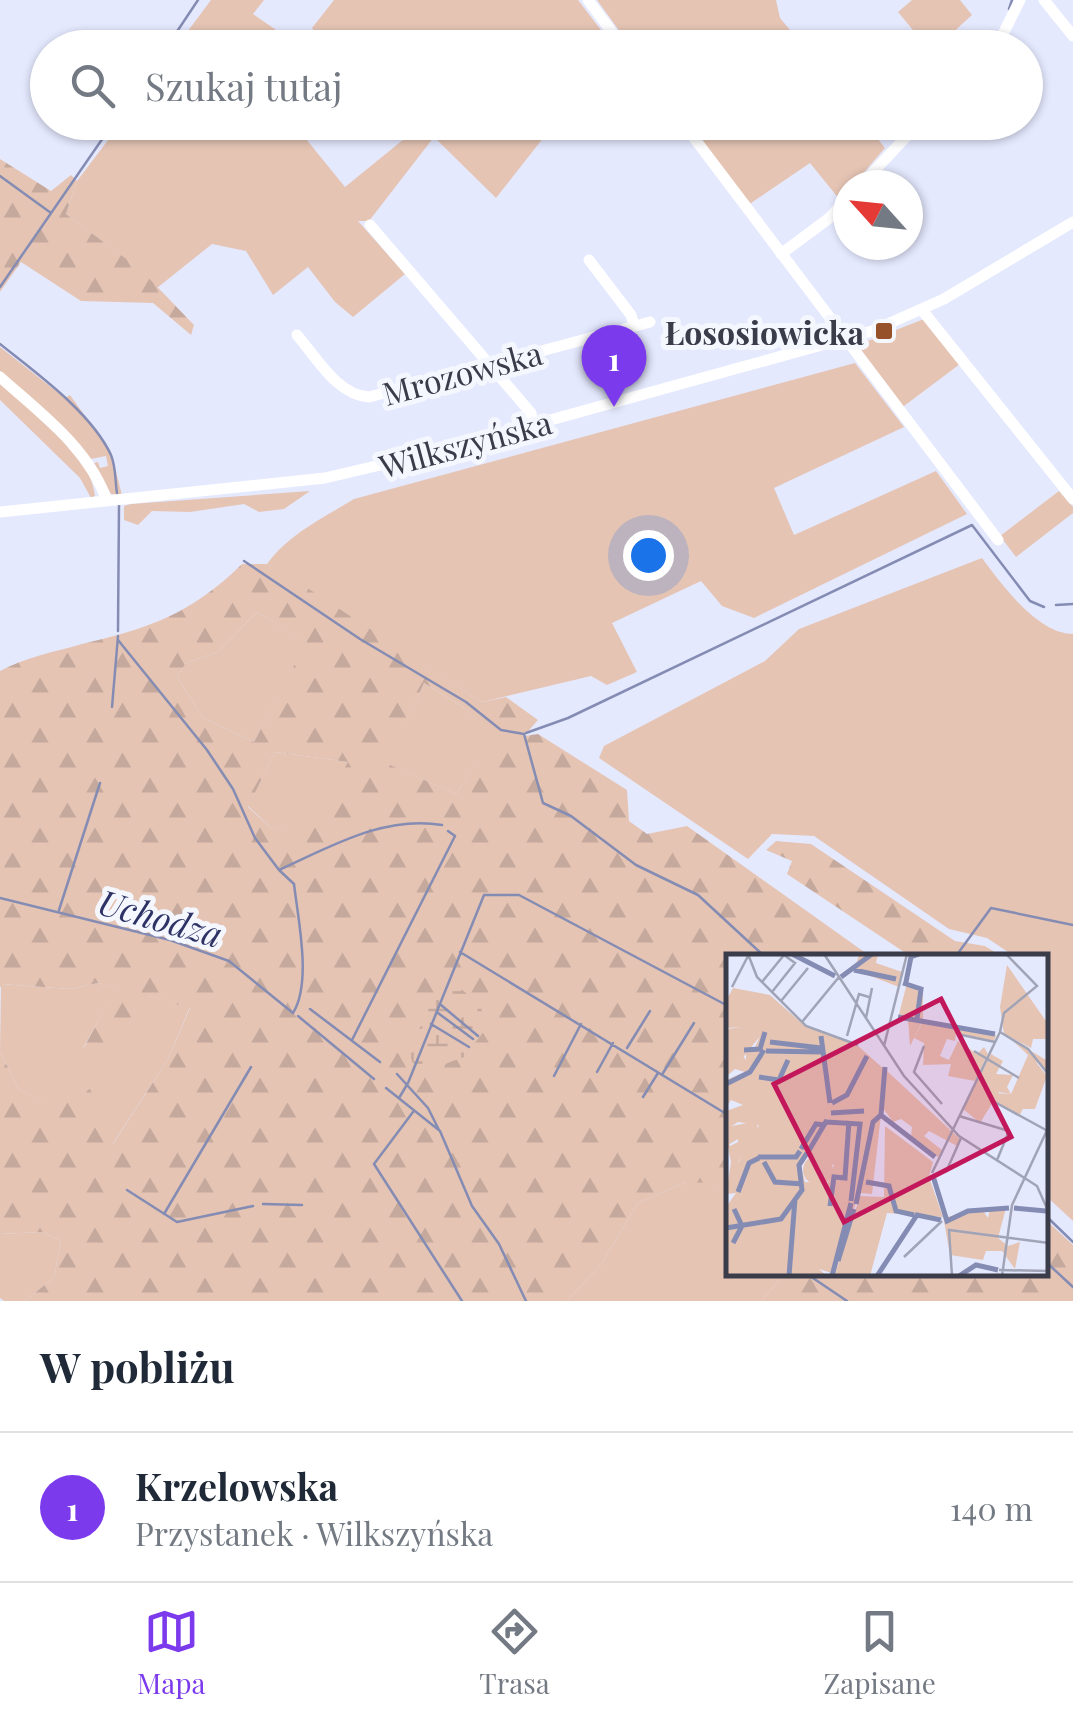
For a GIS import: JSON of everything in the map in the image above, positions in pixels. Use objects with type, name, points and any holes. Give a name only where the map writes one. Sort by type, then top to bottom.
[{"type":"street","points":[[588,0],[610,30]]},
{"type":"street","points":[[1005,30],[1020,0]]},
{"type":"street","points":[[1044,0],[1073,36]]},
{"type":"street","points":[[696,140],[998,540]]},
{"type":"street","points":[[876,170],[903,140]]},
{"type":"street","points":[[781,254],[833,214]]},
{"type":"street","name":"Wilkszyńska","points":[[0,512],[359,472],[844,340],[922,310],[1073,222]]},
{"type":"street","points":[[370,225],[531,413],[533,424]]},
{"type":"street","points":[[588,260],[632,315],[634,326]]},
{"type":"street","points":[[922,310],[1073,499]]},
{"type":"street","name":"Mrozowska","points":[[298,335],[340,386],[362,397],[650,322]]},
{"type":"street","points":[[0,378],[60,430],[114,500]]},
{"type":"green space","points":[[211,0],[264,0],[253,14],[276,30],[189,30]]},
{"type":"green space","points":[[334,0],[578,0],[601,30],[314,30]]},
{"type":"green space","points":[[597,0],[776,0],[780,18],[790,30],[619,30]]},
{"type":"green space","points":[[912,0],[960,0],[972,15],[956,30],[913,30],[898,12]]},
{"type":"green space","points":[[108,140],[307,140],[345,187],[403,140],[432,140],[369,221],[358,221],[405,274],[353,317],[335,302],[308,267],[273,295],[246,251],[212,244],[157,288],[140,270],[66,214],[77,181]]},
{"type":"green space","points":[[437,140],[542,140],[496,198]]},
{"type":"green space","points":[[700,140],[879,140],[885,148],[866,170],[833,170],[833,191],[810,163],[748,205]]},
{"type":"green space","points":[[0,159],[51,191],[71,175],[77,181],[66,214],[141,270],[194,325],[191,335],[153,303],[81,301],[21,262],[0,292]]},
{"type":"green space","points":[[924,319],[960,364],[900,409],[855,346]]},
{"type":"green space","points":[[0,347],[65,398],[70,395],[111,452],[122,495],[111,494],[94,463],[98,462],[100,468],[108,466],[106,456],[91,459],[0,371]]},
{"type":"green space","points":[[855,363],[904,427],[774,488],[794,535],[936,471],[967,514],[754,618],[722,606],[701,581],[612,623],[637,672],[607,685],[591,676],[482,702],[267,564],[296,535],[354,499]]},
{"type":"green space","points":[[0,383],[71,447],[91,479],[95,496],[91,498],[80,478],[0,400]]},
{"type":"green space","points":[[310,491],[284,509],[259,512],[244,504],[190,512],[152,511],[138,525],[124,520],[124,506],[131,504]]},
{"type":"green space","points":[[1059,491],[1073,507],[1073,513],[1016,557],[1000,536]]},
{"type":"green space","points":[[982,558],[1034,617],[1046,626],[1073,634],[1073,1221],[1048,1198],[1048,954],[1011,954],[987,938],[949,929],[814,836],[772,834],[748,859],[599,758],[604,746],[765,661],[799,629]]},
{"type":"green space","points":[[242,564],[267,564],[482,702],[506,697],[538,720],[524,736],[538,734],[627,790],[629,821],[647,834],[687,826],[867,954],[726,954],[726,1196],[710,1183],[686,1182],[638,1203],[602,1263],[567,1301],[25,1301],[54,1277],[61,1241],[42,1232],[0,1234],[0,1052],[19,1089],[50,1107],[90,1089],[113,1144],[168,1059],[190,1008],[149,996],[107,1066],[83,1049],[116,988],[98,983],[70,989],[2,984],[0,988],[0,671],[30,658],[149,625],[205,595]],"holes":[[[257,612],[306,643],[254,742],[203,718],[177,677],[186,663],[218,652]],[[424,683],[463,707],[495,736],[456,794],[388,764]],[[275,752],[348,762],[307,836],[270,827],[248,807]]]},
{"type":"green space","points":[[257,612],[307,643],[254,742],[203,718],[177,677],[186,663],[218,652]]},
{"type":"green space","points":[[424,683],[463,707],[496,736],[456,794],[387,764]]},
{"type":"green space","points":[[275,752],[349,762],[307,837],[270,827],[248,806]]},
{"type":"green space","points":[[776,841],[811,844],[955,941],[985,946],[998,954],[907,954],[787,874],[792,861],[766,850]]},
{"type":"green space","points":[[98,983],[117,988],[83,1048],[149,996],[190,1007],[168,1059],[112,1145],[19,1089],[0,1052],[1,984],[70,989]]},
{"type":"green space","points":[[454,983],[481,1006],[485,1030],[464,1057],[426,1071],[413,1063],[408,1053],[439,987]]},
{"type":"green space","points":[[686,1182],[710,1182],[726,1196],[726,1276],[780,1279],[761,1301],[567,1301],[602,1263],[638,1203]]},
{"type":"green space","points":[[1048,1222],[1073,1245],[1073,1301],[761,1301],[780,1279],[778,1276],[1048,1276]]},
{"type":"green space","points":[[42,1232],[61,1241],[54,1277],[25,1301],[4,1301],[0,1298],[0,1234]]},
{"type":"waterway","points":[[178,30],[198,0]]},
{"type":"waterway","points":[[1009,9],[1012,0]]},
{"type":"waterway","points":[[0,287],[102,140]]},
{"type":"waterway","points":[[0,176],[51,213]]},
{"type":"waterway","points":[[0,344],[61,394],[102,439],[115,469],[117,493]]},
{"type":"waterway","points":[[118,631],[119,505]]},
{"type":"waterway","points":[[526,733],[568,718],[972,525],[1030,601],[1044,607]]},
{"type":"waterway","points":[[244,561],[360,639],[466,702],[501,730],[524,734],[543,803],[571,816],[636,865],[698,895],[762,954]]},
{"type":"waterway","points":[[1056,605],[1073,604]]},
{"type":"waterway","points":[[112,707],[118,636]]},
{"type":"waterway","points":[[0,898],[170,940],[229,961],[293,1013],[299,1000],[303,968],[294,884],[255,838],[233,789],[207,750],[118,640]]},
{"type":"waterway","points":[[59,910],[100,783]]},
{"type":"waterway","points":[[279,870],[378,829],[420,823],[442,825]]},
{"type":"waterway","points":[[352,1040],[455,836],[448,831]]},
{"type":"waterway","points":[[399,1098],[484,895],[519,895],[726,1005]]},
{"type":"waterway","points":[[957,954],[991,908],[1073,925]]},
{"type":"waterway","points":[[460,952],[726,1114]]},
{"type":"waterway","points":[[441,1005],[478,1036]]},
{"type":"waterway","points":[[310,1009],[380,1062]]},
{"type":"waterway","points":[[627,1048],[650,1011]]},
{"type":"waterway","points":[[438,1013],[473,1039]]},
{"type":"waterway","name":"Uchodza","points":[[298,1016],[374,1079]]},
{"type":"waterway","points":[[663,1073],[694,1023]]},
{"type":"waterway","points":[[431,1024],[469,1047]]},
{"type":"waterway","points":[[554,1076],[581,1024]]},
{"type":"waterway","points":[[597,1072],[613,1043]]},
{"type":"waterway","points":[[164,1214],[251,1067]]},
{"type":"waterway","points":[[643,1097],[658,1073]]},
{"type":"waterway","points":[[397,1074],[428,1108],[439,1130]]},
{"type":"waterway","name":"Uchodza","points":[[386,1088],[440,1131],[472,1206],[499,1244],[526,1301]]},
{"type":"waterway","points":[[413,1112],[374,1164],[462,1301]]},
{"type":"waterway","points":[[127,1190],[177,1222],[253,1206]]},
{"type":"waterway","points":[[263,1204],[302,1205]]},
{"type":"waterway","points":[[1048,1218],[1073,1242]]},
{"type":"waterway","points":[[1048,1264],[1073,1287]]},
{"type":"waterway","points":[[810,1276],[847,1301]]},
{"type":"place","name":"Łososiowicka","points":[[884,331]]},
{"type":"place","name":"Krzelowska","points":[[614,407]]}]
